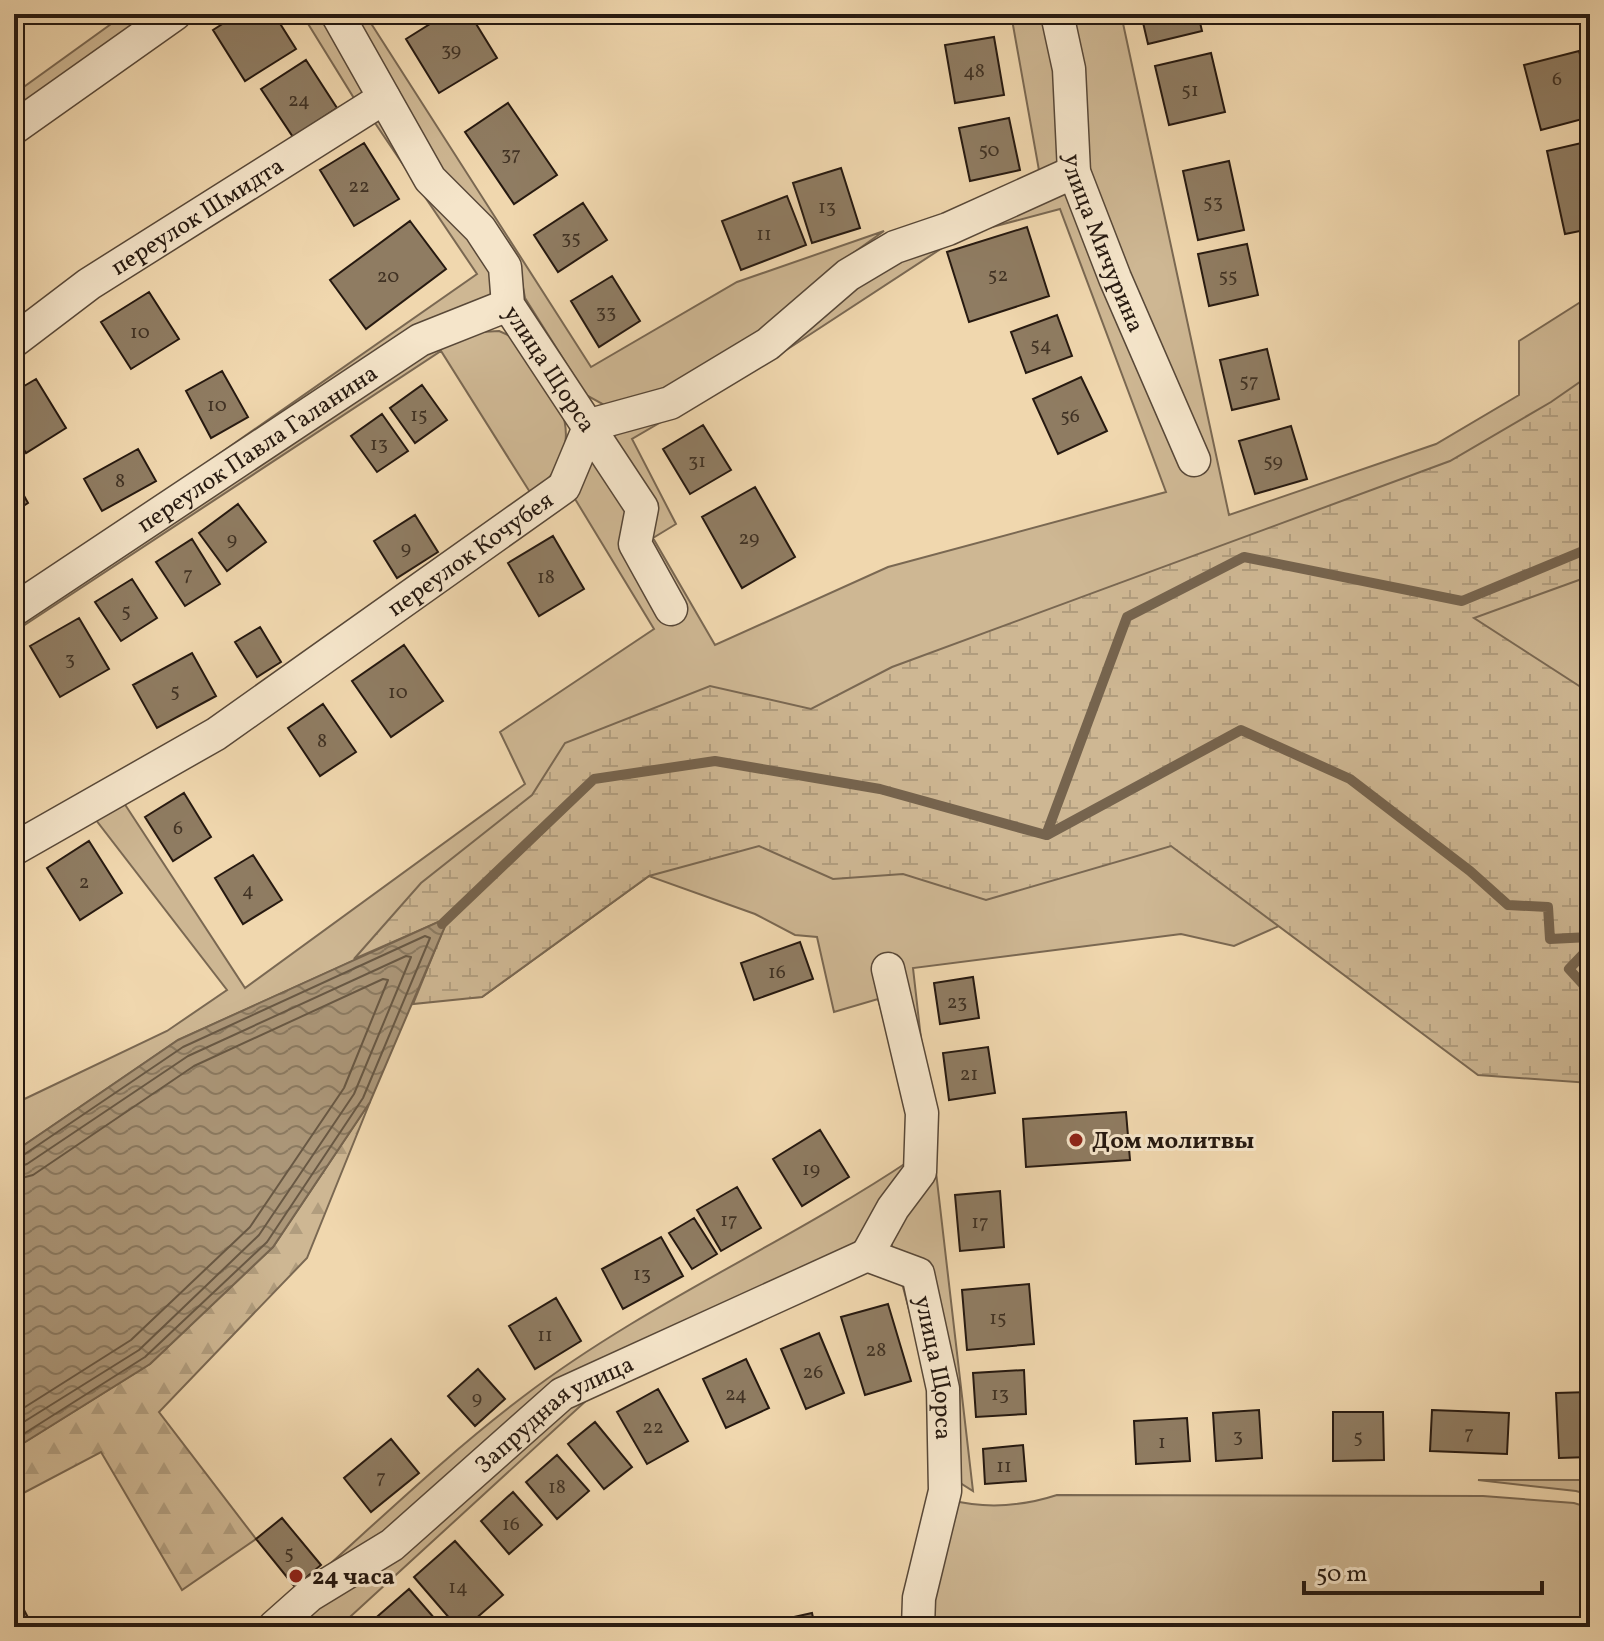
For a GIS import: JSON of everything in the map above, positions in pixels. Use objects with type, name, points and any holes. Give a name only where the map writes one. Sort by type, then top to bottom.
[{"type":"street","points":[[14,128],[175,14]]},
{"type":"street","name":"улица Щорса","points":[[337,14],[430,179],[480,229],[505,267],[508,305],[642,508],[635,544],[671,609]]},
{"type":"street","name":"улица Мичурина","points":[[1057,14],[1069,69],[1074,172],[1115,278],[1194,460]]},
{"type":"street","name":"переулок Шмидта","points":[[14,341],[89,284],[384,98]]},
{"type":"street","points":[[590,425],[670,403],[768,344],[848,275],[895,247],[962,223],[1074,172]]},
{"type":"street","name":"переулок Павла Галанина","points":[[14,610],[420,340],[508,305]]},
{"type":"street","name":"переулок Кочубея","points":[[14,849],[216,734],[564,487],[590,425]]},
{"type":"street","points":[[867,1255],[893,1208],[920,1172],[922,1113],[888,969]]},
{"type":"street","name":"улица Щорса","points":[[867,1255],[918,1274],[943,1389],[945,1491],[919,1598],[918,1627]]},
{"type":"street","name":"Запрудная улица","points":[[274,1627],[310,1595],[392,1545],[562,1394],[867,1255]]},
{"type":"green space","points":[[125,14],[155,14],[14,112],[14,94]]},
{"type":"green space","points":[[302,14],[329,14],[371,94],[357,103]]},
{"type":"green space","points":[[349,14],[365,14],[591,367],[737,282],[884,231],[828,271],[760,333],[664,388],[606,406],[586,395],[525,298],[518,261],[437,174]]},
{"type":"green space","points":[[1011,14],[1046,14],[1058,69],[1060,160],[1040,176]]},
{"type":"green space","points":[[1069,14],[1121,14],[1229,515],[1436,444],[1519,395],[1519,341],[1590,296],[1590,890],[1430,859],[1234,946],[1181,934],[913,968],[928,1101],[913,1119],[878,999],[834,1012],[817,937],[795,935],[755,914],[649,876],[482,997],[414,1000],[448,918],[178,1040],[14,1152],[14,1104],[167,1031],[227,990],[96,820],[124,803],[245,988],[525,784],[500,732],[654,629],[572,494],[591,446],[645,541],[609,430],[668,418],[632,439],[676,524],[653,538],[715,645],[888,567],[1166,492],[1060,209],[962,235],[774,358],[853,285],[1088,167]]},
{"type":"green space","points":[[381,108],[498,271],[497,300],[23,591],[477,274],[373,120]]},
{"type":"green space","points":[[499,331],[522,344],[531,355],[555,395],[565,425],[563,453],[533,497],[441,351],[14,632],[14,625],[425,349],[481,332]]},
{"type":"green space","points":[[1590,375],[1590,576],[1474,618],[1590,693],[1590,1083],[1478,1075],[1171,846],[986,900],[903,874],[833,879],[759,846],[649,876],[482,997],[413,1004],[448,918],[354,959],[421,883],[532,795],[565,743],[710,686],[811,709],[892,667],[1450,461],[1551,402]]},
{"type":"green space","points":[[370,1102],[307,1258],[159,1412],[256,1539],[182,1590],[101,1452],[14,1498],[14,1449],[150,1364],[273,1247]]},
{"type":"green space","points":[[933,1146],[973,1491],[954,1479],[890,1238]]},
{"type":"green space","points":[[912,1159],[855,1244],[554,1386],[385,1535],[300,1591],[466,1442],[570,1363],[617,1332],[815,1219]]},
{"type":"green space","points":[[588,1399],[339,1627],[287,1627],[567,1404]]},
{"type":"green space","points":[[1478,1480],[1590,1480],[1590,1495],[1576,1491]]},
{"type":"green space","points":[[1057,1495],[1483,1496],[1574,1503],[1590,1508],[1590,1627],[926,1627],[950,1500],[977,1505],[1004,1505]]},
{"type":"water","points":[[449,917],[370,1102],[273,1247],[150,1364],[14,1449],[14,1152],[178,1040]]},
{"type":"building","points":[[238,14],[274,14],[296,49],[245,81],[213,30]]},
{"type":"building","points":[[446,14],[470,14],[497,58],[439,93],[406,39]]},
{"type":"building","points":[[1141,14],[1198,14],[1202,31],[1148,44]]},
{"type":"building","points":[[994,37],[1004,95],[955,103],[945,45]]},
{"type":"building","points":[[1579,51],[1590,91],[1590,117],[1541,130],[1524,65]]},
{"type":"building","points":[[1211,53],[1225,112],[1169,125],[1155,66]]},
{"type":"building","points":[[306,60],[337,108],[293,137],[261,89]]},
{"type":"building","points":[[508,103],[557,175],[514,204],[465,132]]},
{"type":"building","points":[[1009,118],[1020,170],[970,181],[959,128]]},
{"type":"building","points":[[1590,141],[1590,229],[1565,234],[1547,151]]},
{"type":"building","points":[[364,143],[399,199],[354,226],[320,170]]},
{"type":"building","points":[[1229,161],[1244,230],[1198,240],[1183,171]]},
{"type":"building","points":[[841,168],[860,228],[812,243],[793,183]]},
{"type":"building","points":[[787,196],[806,245],[741,270],[722,221]]},
{"type":"building","points":[[583,203],[607,240],[558,272],[534,235]]},
{"type":"building","points":[[410,221],[446,269],[366,329],[330,280]]},
{"type":"building","points":[[1027,227],[1049,296],[969,322],[947,252]]},
{"type":"building","points":[[1247,244],[1258,295],[1209,306],[1198,254]]},
{"type":"building","points":[[612,276],[640,321],[599,347],[571,301]]},
{"type":"building","points":[[149,292],[179,339],[131,369],[101,322]]},
{"type":"building","points":[[1057,315],[1072,356],[1026,373],[1011,332]]},
{"type":"building","points":[[1267,349],[1279,399],[1232,410],[1220,360]]},
{"type":"building","points":[[222,371],[248,417],[211,438],[186,391]]},
{"type":"building","points":[[1081,377],[1107,431],[1058,454],[1033,399]]},
{"type":"building","points":[[36,379],[66,428],[26,453],[14,434],[14,392]]},
{"type":"building","points":[[422,385],[447,420],[415,443],[390,408]]},
{"type":"building","points":[[382,414],[408,451],[377,472],[351,436]]},
{"type":"building","points":[[703,425],[731,470],[690,494],[663,449]]},
{"type":"building","points":[[1291,426],[1307,479],[1255,494],[1239,441]]},
{"type":"building","points":[[138,449],[156,481],[102,511],[84,479]]},
{"type":"building","points":[[14,478],[28,503],[14,512]]},
{"type":"building","points":[[755,487],[795,557],[742,588],[702,517]]},
{"type":"building","points":[[238,504],[266,542],[227,571],[199,533]]},
{"type":"building","points":[[415,515],[438,552],[397,578],[374,541]]},
{"type":"building","points":[[553,536],[584,589],[539,616],[508,563]]},
{"type":"building","points":[[192,539],[220,584],[185,606],[156,562]]},
{"type":"building","points":[[132,579],[157,618],[121,641],[95,602]]},
{"type":"building","points":[[79,618],[109,669],[60,697],[30,646]]},
{"type":"building","points":[[260,627],[281,662],[257,677],[235,642]]},
{"type":"building","points":[[404,645],[443,701],[391,737],[352,681]]},
{"type":"building","points":[[192,653],[216,696],[157,728],[133,685]]},
{"type":"building","points":[[323,704],[356,752],[320,776],[288,728]]},
{"type":"building","points":[[184,793],[211,837],[173,861],[145,817]]},
{"type":"building","points":[[89,841],[122,893],[80,920],[47,868]]},
{"type":"building","points":[[253,855],[282,900],[243,924],[215,878]]},
{"type":"building","points":[[800,942],[813,979],[754,1000],[741,963]]},
{"type":"building","points":[[973,977],[979,1018],[940,1024],[934,983]]},
{"type":"building","points":[[988,1047],[995,1093],[949,1100],[943,1053]]},
{"type":"building","name":"Дом молитвы","points":[[1126,1112],[1130,1160],[1026,1167],[1023,1119]]},
{"type":"building","points":[[820,1130],[849,1177],[802,1206],[773,1159]]},
{"type":"building","points":[[737,1187],[761,1228],[721,1251],[697,1210]]},
{"type":"building","points":[[1000,1191],[1004,1247],[960,1251],[955,1195]]},
{"type":"building","points":[[694,1218],[717,1254],[692,1269],[669,1233]]},
{"type":"building","points":[[661,1237],[683,1276],[623,1309],[602,1269]]},
{"type":"building","points":[[1029,1284],[1034,1344],[967,1350],[962,1290]]},
{"type":"building","points":[[556,1298],[581,1341],[535,1369],[509,1326]]},
{"type":"building","points":[[888,1304],[911,1381],[865,1395],[841,1317]]},
{"type":"building","points":[[819,1333],[844,1393],[806,1409],[781,1349]]},
{"type":"building","points":[[746,1359],[769,1408],[726,1428],[703,1379]]},
{"type":"building","points":[[478,1369],[505,1399],[475,1426],[448,1396]]},
{"type":"building","points":[[1024,1370],[1026,1414],[976,1417],[973,1373]]},
{"type":"building","points":[[658,1389],[688,1441],[647,1464],[617,1412]]},
{"type":"building","points":[[1590,1392],[1590,1457],[1559,1458],[1556,1393]]},
{"type":"building","points":[[1259,1410],[1262,1458],[1216,1461],[1213,1413]]},
{"type":"building","points":[[1432,1410],[1509,1413],[1507,1454],[1430,1451]]},
{"type":"building","points":[[1333,1412],[1383,1412],[1384,1460],[1333,1461]]},
{"type":"building","points":[[1187,1418],[1190,1461],[1136,1464],[1134,1421]]},
{"type":"building","points":[[595,1422],[632,1467],[604,1489],[568,1444]]},
{"type":"building","points":[[391,1439],[419,1473],[371,1512],[344,1478]]},
{"type":"building","points":[[1023,1445],[1026,1481],[985,1484],[983,1449]]},
{"type":"building","points":[[557,1455],[589,1491],[557,1519],[526,1482]]},
{"type":"building","points":[[513,1492],[542,1525],[509,1554],[481,1521]]},
{"type":"building","points":[[282,1518],[321,1565],[295,1587],[256,1539]]},
{"type":"building","points":[[455,1541],[503,1595],[466,1627],[457,1627],[414,1577]]},
{"type":"building","points":[[409,1589],[442,1627],[376,1627],[371,1622]]},
{"type":"building","points":[[14,1591],[33,1627],[14,1627]]},
{"type":"building","points":[[812,1613],[815,1627],[768,1627],[767,1623]]},
{"type":"waterway","points":[[442,924],[594,779],[715,761],[880,789],[1046,835],[1127,617],[1244,557],[1462,601],[1590,548]]},
{"type":"waterway","points":[[1047,835],[1241,730],[1350,779],[1470,871],[1508,905],[1548,907],[1550,939],[1590,937]]},
{"type":"waterway","points":[[1590,947],[1569,969],[1590,992]]},
{"type":"place","name":"Дом молитвы","points":[[1076,1140]]},
{"type":"place","name":"24 часа","points":[[296,1576]]}]
